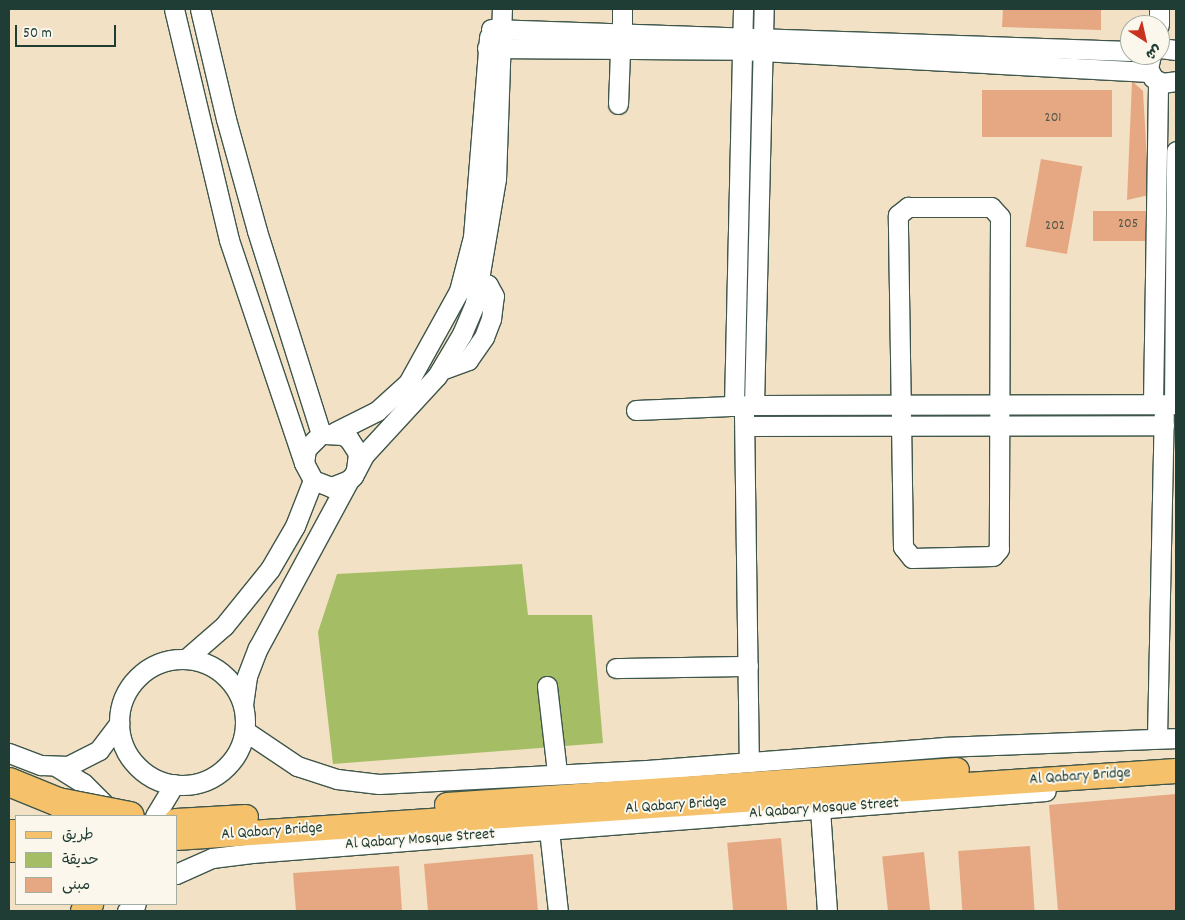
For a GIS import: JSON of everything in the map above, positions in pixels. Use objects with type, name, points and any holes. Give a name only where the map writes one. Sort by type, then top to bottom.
[{"type":"highway","points":[[9,782],[58,802],[125,815]]},
{"type":"main road","name":"Al Qabary Bridge","points":[[178,821],[1176,757]]},
{"type":"main road","name":"Al Qabary Bridge","points":[[178,838],[1176,771]]},
{"type":"main road","points":[[178,850],[229,834]]},
{"type":"street","points":[[174,9],[228,240],[304,463],[313,480],[331,487],[353,475],[358,453],[350,439],[328,433]]},
{"type":"street","points":[[200,9],[226,119],[257,231],[328,433]]},
{"type":"street","points":[[490,9],[496,29]]},
{"type":"street","points":[[243,705],[232,682],[222,673],[199,661],[186,659],[161,663],[139,676],[124,698],[119,723],[120,736],[131,759],[150,776],[174,784],[198,783],[220,772],[236,754],[244,731],[243,705],[247,676],[258,648],[364,455],[416,402],[440,370],[469,319],[480,281],[496,179],[495,49],[496,29],[502,9]]},
{"type":"street","points":[[622,9],[622,33]]},
{"type":"street","points":[[743,9],[744,406],[749,762]]},
{"type":"street","points":[[744,406],[764,9]]},
{"type":"street","points":[[496,29],[622,33],[1159,72],[1167,404]]},
{"type":"street","points":[[495,49],[620,51],[742,43]]},
{"type":"street","points":[[763,44],[1120,51]]},
{"type":"street","points":[[304,463],[309,443],[377,411],[408,384],[459,291],[473,237],[495,49]]},
{"type":"street","points":[[618,104],[620,51]]},
{"type":"street","points":[[1157,738],[1164,425],[1167,404],[1176,151]]},
{"type":"street","points":[[908,207],[991,207],[1000,217],[1000,406],[997,553],[988,556],[912,558],[903,547],[898,215],[908,207]]},
{"type":"street","points":[[228,240],[257,231]]},
{"type":"street","points":[[636,410],[744,406],[901,407],[1167,404]]},
{"type":"street","points":[[745,426],[1164,425]]},
{"type":"street","points":[[186,659],[224,626],[266,576],[295,526],[313,480]]},
{"type":"street","points":[[616,668],[748,666]]},
{"type":"street","points":[[547,686],[557,773]]},
{"type":"street","points":[[57,768],[79,762],[94,754],[107,742],[119,723]]},
{"type":"street","points":[[244,731],[297,766],[358,783],[749,762],[945,747],[1176,738]]},
{"type":"street","points":[[9,753],[57,768],[94,793],[114,815]]},
{"type":"street","name":"Al Qabary Mosque Street","points":[[178,873],[195,864],[230,855],[1176,783]]},
{"type":"street","points":[[156,815],[174,784]]},
{"type":"street","points":[[820,809],[827,911]]},
{"type":"street","points":[[549,830],[558,911]]},
{"type":"green space","points":[[522,564],[528,615],[592,615],[603,743],[333,764],[318,632],[337,574]]},
{"type":"building","points":[[1003,9],[1101,9],[1101,30],[1002,27]]},
{"type":"building","points":[[1132,81],[1143,91],[1149,195],[1127,200]]},
{"type":"building","points":[[982,90],[1112,90],[1112,137],[982,137]]},
{"type":"building","points":[[1041,159],[1082,166],[1067,254],[1026,247]]},
{"type":"building","points":[[1093,211],[1146,211],[1146,241],[1093,241]]},
{"type":"building","points":[[1176,794],[1176,911],[1058,911],[1049,805]]},
{"type":"building","points":[[781,838],[787,911],[733,911],[727,843]]},
{"type":"building","points":[[1030,846],[1035,911],[962,911],[958,851]]},
{"type":"building","points":[[924,852],[930,911],[888,911],[882,856]]},
{"type":"building","points":[[533,854],[538,911],[428,911],[424,864]]},
{"type":"building","points":[[399,866],[402,911],[296,911],[293,873]]}]
